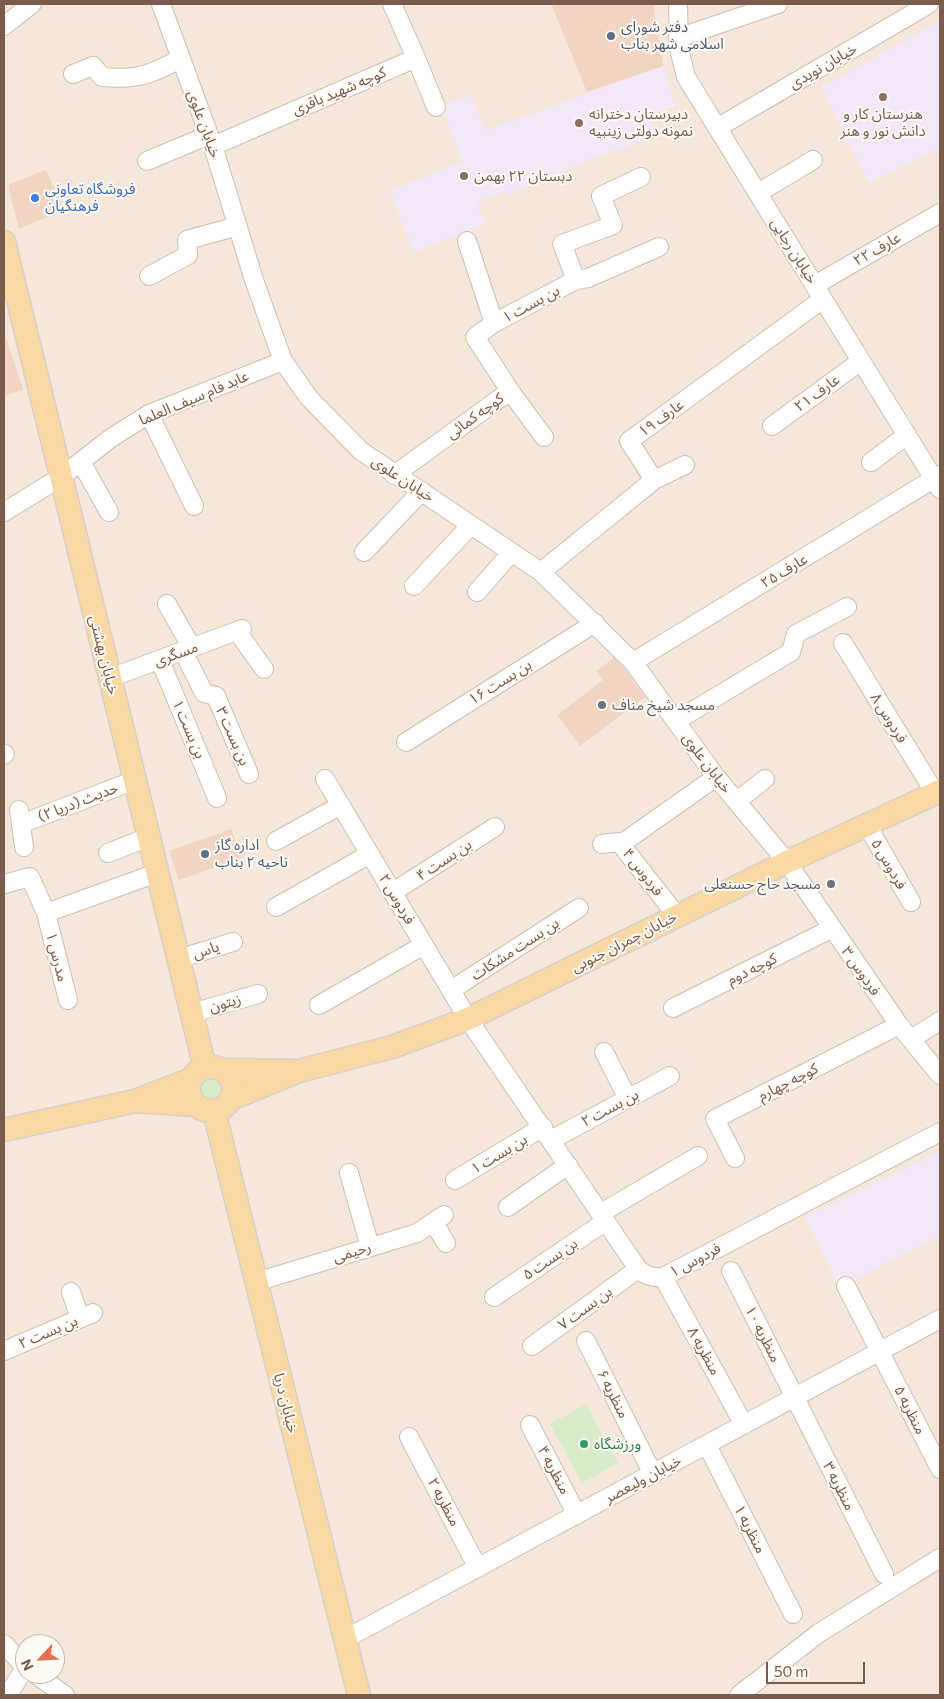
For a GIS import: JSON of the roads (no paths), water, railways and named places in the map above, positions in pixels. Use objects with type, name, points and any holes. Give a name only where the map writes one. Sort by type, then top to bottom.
[{"type":"main road","name":"خیابان بهشتی","points":[[4,242],[206,1073]]},
{"type":"main road","name":"خیابان چمران جنوبی","points":[[213,1105],[299,1071],[397,1046],[468,1019],[787,862],[938,792]]},
{"type":"main road","name":"خیابان چمران جنوبی","points":[[206,1073],[299,1071]]},
{"type":"main road","points":[[206,1073],[189,1093],[213,1105]]},
{"type":"main road","points":[[4,1130],[136,1101],[206,1073],[231,1080],[233,1086],[213,1105],[136,1101]]},
{"type":"main road","name":"خیابان دریا","points":[[213,1105],[359,1695]]},
{"type":"street","points":[[4,26],[32,4]]},
{"type":"street","name":"خیابان علوی","points":[[161,4],[211,140],[283,361],[309,398],[336,428],[361,451],[394,476],[422,491],[541,572],[595,623],[633,662],[716,778],[787,862]]},
{"type":"street","points":[[392,4],[436,107]]},
{"type":"street","name":"خیابان رجایی","points":[[678,4],[680,59],[686,77],[907,435],[938,481]]},
{"type":"street","points":[[678,38],[778,4]]},
{"type":"street","name":"خیابان نویدی","points":[[717,128],[929,4]]},
{"type":"street","name":"کوچه شهید باقری","points":[[147,161],[211,140],[416,58]]},
{"type":"street","points":[[73,74],[93,66],[102,77],[128,79],[154,73],[180,59]]},
{"type":"street","points":[[758,193],[813,160]]},
{"type":"street","name":"بن بست ۱","points":[[510,391],[475,337],[494,323],[576,280],[562,244],[613,225],[601,196],[641,177]]},
{"type":"street","name":"عارف ۲۲","points":[[819,292],[940,213]]},
{"type":"street","points":[[149,276],[188,255],[187,240],[238,226]]},
{"type":"street","points":[[467,241],[494,323]]},
{"type":"street","points":[[576,280],[588,278],[659,247]]},
{"type":"street","name":"عارف ۱۹","points":[[654,480],[628,442],[819,292]]},
{"type":"street","name":"عارف ۲۱","points":[[772,426],[861,360]]},
{"type":"street","name":"عابد فام سیف العلما","points":[[4,512],[61,477],[149,414],[283,361]]},
{"type":"street","name":"کوچه کمائی","points":[[394,476],[510,391],[544,437]]},
{"type":"street","points":[[149,414],[194,506]]},
{"type":"street","points":[[871,462],[907,435]]},
{"type":"street","points":[[81,462],[109,512]]},
{"type":"street","points":[[541,572],[654,480],[685,465]]},
{"type":"street","name":"عارف ۲۵","points":[[633,662],[938,481]]},
{"type":"street","points":[[364,552],[422,491]]},
{"type":"street","points":[[414,586],[471,525]]},
{"type":"street","points":[[477,592],[511,553]]},
{"type":"street","points":[[167,604],[188,650]]},
{"type":"street","points":[[676,721],[791,652],[796,634],[847,607]]},
{"type":"street","name":"بن بست ۱۶","points":[[406,742],[595,623]]},
{"type":"street","name":"مسگری","points":[[110,678],[240,630],[264,669]]},
{"type":"street","name":"فردوس ۸","points":[[843,643],[938,792]]},
{"type":"street","name":"بن بست ۳","points":[[188,650],[204,693],[216,696],[249,774]]},
{"type":"street","name":"بن بست ۱","points":[[160,660],[217,798]]},
{"type":"street","points":[[621,844],[716,778]]},
{"type":"street","name":"فردوس ۲","points":[[325,779],[468,1019]]},
{"type":"street","points":[[736,801],[765,779]]},
{"type":"street","name":"حدیث (دریا ۲)","points":[[24,847],[20,817],[135,780]]},
{"type":"street","points":[[276,841],[341,805]]},
{"type":"street","name":"فردوس ۵","points":[[867,825],[911,902]]},
{"type":"street","name":"بن بست ۴","points":[[393,892],[495,827]]},
{"type":"street","points":[[108,853],[149,837]]},
{"type":"street","name":"فردوس ۴","points":[[602,844],[619,842],[677,916]]},
{"type":"street","points":[[276,907],[370,854]]},
{"type":"street","name":"فردوس ۳","points":[[787,862],[831,929],[899,1025],[940,1075]]},
{"type":"street","points":[[46,913],[157,873]]},
{"type":"street","name":"مدرس ۱","points":[[4,884],[30,877],[46,913],[68,1000]]},
{"type":"street","name":"بن بست مشکات","points":[[451,990],[579,908]]},
{"type":"street","name":"کوچه دوم","points":[[673,1008],[831,929]]},
{"type":"street","name":"یاس","points":[[178,959],[233,942]]},
{"type":"street","points":[[319,1005],[424,945]]},
{"type":"street","name":"زیتون","points":[[192,1013],[258,994]]},
{"type":"street","points":[[468,1019],[638,1270]]},
{"type":"street","points":[[911,1039],[940,1021]]},
{"type":"street","name":"کوچه چهارم","points":[[735,1158],[715,1119],[899,1025]]},
{"type":"street","points":[[604,1052],[628,1099]]},
{"type":"street","name":"بن بست ۲","points":[[547,1134],[628,1099],[670,1076]]},
{"type":"street","name":"فردوس ۱","points":[[638,1270],[654,1278],[663,1277],[940,1132]]},
{"type":"street","name":"بن بست ۱","points":[[455,1180],[547,1134]]},
{"type":"street","points":[[603,1217],[698,1156]]},
{"type":"street","points":[[508,1207],[568,1165]]},
{"type":"street","points":[[349,1173],[370,1247]]},
{"type":"street","name":"بن بست ۵","points":[[494,1297],[603,1217]]},
{"type":"street","name":"رحیمی","points":[[256,1282],[417,1233],[439,1219],[446,1243]]},
{"type":"street","name":"بن بست ۷","points":[[532,1346],[638,1270]]},
{"type":"street","name":"منظریه ۱۰","points":[[731,1271],[795,1397]]},
{"type":"street","name":"منظریه ۸","points":[[663,1277],[744,1425]]},
{"type":"street","name":"منظریه ۵","points":[[846,1286],[940,1468]]},
{"type":"street","name":"بن بست ۲","points":[[4,1351],[86,1316],[71,1292]]},
{"type":"street","name":"خیابان ولیعصر","points":[[345,1640],[940,1319]]},
{"type":"street","name":"منظریه ۶","points":[[586,1341],[653,1474]]},
{"type":"street","name":"منظریه ۳","points":[[795,1397],[884,1574]]},
{"type":"street","name":"منظریه ۴","points":[[530,1425],[577,1514]]},
{"type":"street","name":"منظریه ۲","points":[[409,1437],[478,1568]]},
{"type":"street","name":"منظریه ۱","points":[[707,1445],[793,1614]]},
{"type":"street","points":[[739,1695],[819,1632],[940,1558]]},
{"type":"street","points":[[4,1644],[15,1657]]},
{"type":"street","points":[[8,1695],[15,1684]]},
{"type":"street","points":[[49,1684],[65,1695]]},
{"type":"place","name":"دفتر شورای اسلامی شهر بناب","points":[[611,36]]},
{"type":"place","name":"هنرستان کار و دانش نور و هنر","points":[[883,97]]},
{"type":"place","name":"دبیرستان دخترانه نمونه دولتی زینبیه","points":[[579,123]]},
{"type":"place","name":"دبستان ۲۲ بهمن","points":[[464,176]]},
{"type":"place","name":"فروشگاه تعاونی فرهنگیان","points":[[35,198]]},
{"type":"place","name":"مسجد شیخ مناف","points":[[602,705]]},
{"type":"place","name":"اداره گاز ناحیه ۲ بناب","points":[[205,854]]},
{"type":"place","name":"مسجد حاج حسنعلی","points":[[831,884]]},
{"type":"place","name":"ورزشگاه","points":[[584,1444]]}]
